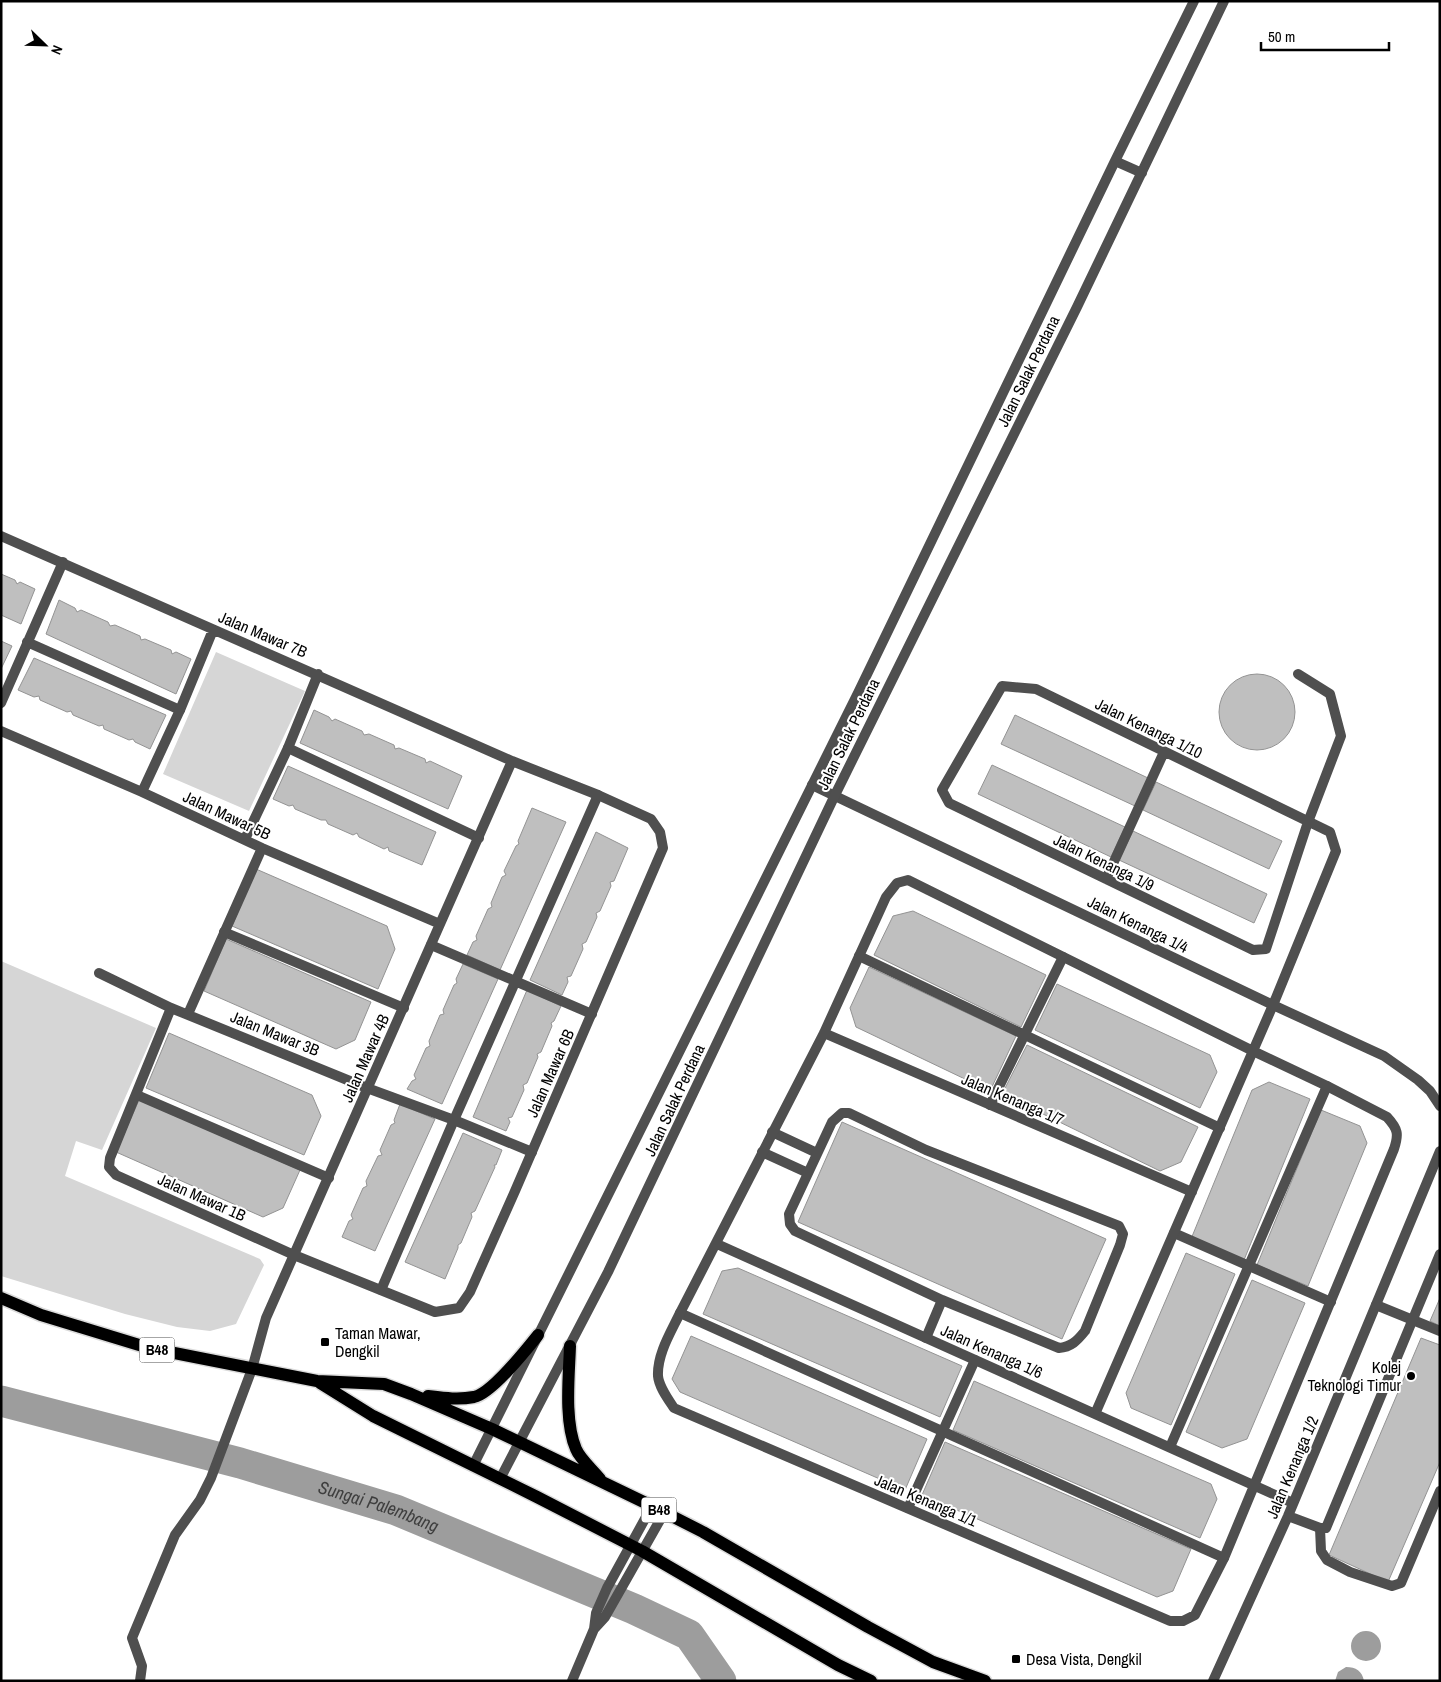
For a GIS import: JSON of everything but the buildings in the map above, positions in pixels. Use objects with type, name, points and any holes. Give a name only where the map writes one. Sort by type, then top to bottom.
[{"type":"main road","name":"B48","points":[[1,1298],[41,1315],[149,1348],[318,1381],[384,1384],[410,1394],[492,1429],[652,1506],[703,1532],[868,1627],[933,1662],[985,1681]]},
{"type":"main road","points":[[410,1394],[456,1399],[477,1396],[498,1380],[538,1335]]},
{"type":"main road","points":[[570,1346],[568,1402],[576,1450],[602,1482]]},
{"type":"main road","name":"B48","points":[[318,1381],[373,1416],[642,1551],[838,1665],[870,1681]]},
{"type":"street","name":"Jalan Salak Perdana","points":[[473,1466],[812,784],[1194,1]]},
{"type":"street","name":"Jalan Salak Perdana","points":[[500,1479],[608,1272],[835,795],[1142,173],[1224,1]]},
{"type":"street","points":[[1115,161],[1142,173]]},
{"type":"street","name":"Jalan Mawar 7B","points":[[1,536],[512,761],[598,795],[651,819],[660,832],[663,848]]},
{"type":"street","points":[[1,703],[63,562]]},
{"type":"street","points":[[142,792],[180,710],[213,630]]},
{"type":"street","points":[[27,642],[180,710]]},
{"type":"street","points":[[245,839],[288,748],[318,674]]},
{"type":"street","points":[[1298,674],[1330,694],[1341,736],[1308,822]]},
{"type":"street","name":"Jalan Kenanga 1/10","points":[[974,734],[1002,686],[1036,689],[1330,832],[1336,851],[1272,1005]]},
{"type":"street","name":"Jalan Mawar 5B","points":[[1,731],[142,792],[262,848],[440,924]]},
{"type":"street","name":"Jalan Kenanga 1/9","points":[[974,734],[942,790],[949,803],[1253,950],[1266,949],[1308,822]]},
{"type":"street","points":[[288,748],[479,838]]},
{"type":"street","points":[[1106,879],[1164,752]]},
{"type":"street","name":"Jalan Mawar 4B","points":[[140,1681],[142,1666],[132,1638],[175,1535],[200,1500],[216,1467],[252,1369],[266,1318],[512,761]]},
{"type":"street","name":"Jalan Kenanga 1/4","points":[[812,784],[1272,1005],[1384,1056],[1418,1080],[1430,1091],[1440,1106]]},
{"type":"street","points":[[381,1290],[598,795]]},
{"type":"street","points":[[188,1014],[262,848]]},
{"type":"street","name":"Jalan Mawar 6B","points":[[459,1308],[470,1292],[663,848]]},
{"type":"street","points":[[908,880],[1327,1086],[1387,1117],[1394,1125],[1398,1136],[1332,1302],[1224,1558],[680,1313],[824,1033],[859,956],[886,897],[897,884],[908,880]]},
{"type":"street","points":[[224,932],[404,1008]]},
{"type":"street","points":[[431,945],[592,1014]]},
{"type":"street","points":[[859,956],[1220,1128]]},
{"type":"street","points":[[990,1105],[1063,957]]},
{"type":"street","name":"Jalan Mawar 3B","points":[[99,973],[171,1008],[367,1088],[454,1120],[532,1152]]},
{"type":"street","points":[[1095,1414],[1272,1005]]},
{"type":"street","points":[[171,1008],[137,1095],[329,1178]]},
{"type":"street","name":"Jalan Kenanga 1/7","points":[[824,1033],[1192,1192]]},
{"type":"street","points":[[1170,1447],[1327,1086]]},
{"type":"street","name":"Jalan Mawar 1B","points":[[137,1095],[110,1158],[109,1167],[116,1175],[294,1255],[435,1312],[459,1308]]},
{"type":"street","points":[[842,1113],[848,1114],[926,1150],[1119,1226],[1123,1234],[1085,1331],[1078,1340],[1068,1347],[1058,1348],[942,1300],[795,1231],[790,1224],[789,1214],[808,1173],[832,1122],[842,1113]]},
{"type":"street","points":[[772,1132],[817,1153]]},
{"type":"street","name":"Jalan Kenanga 1/2","points":[[1213,1681],[1288,1516],[1440,1151]]},
{"type":"street","points":[[762,1152],[808,1173]]},
{"type":"street","points":[[1174,1233],[1332,1302]]},
{"type":"street","name":"Jalan Kenanga 1/6","points":[[717,1244],[1293,1503]]},
{"type":"street","points":[[1288,1516],[1320,1528],[1326,1528],[1440,1254]]},
{"type":"street","points":[[926,1338],[942,1300]]},
{"type":"street","points":[[1376,1305],[1440,1331]]},
{"type":"street","name":"Jalan Kenanga 1/1","points":[[680,1313],[661,1356],[658,1377],[664,1392],[674,1408],[1170,1621],[1184,1622],[1195,1615],[1224,1558]]},
{"type":"street","points":[[908,1508],[975,1360]]},
{"type":"street","points":[[1320,1528],[1321,1550],[1327,1560],[1350,1572],[1392,1586],[1401,1583],[1440,1491]]},
{"type":"street","points":[[572,1681],[600,1615],[607,1588],[652,1506]]},
{"type":"street","points":[[600,1615],[618,1592],[664,1513]]},
{"type":"shaded area","points":[[216,652],[305,691],[249,811],[163,774]]},
{"type":"shaded area","points":[[1,961],[156,1028],[102,1150],[76,1141],[65,1176],[260,1259],[264,1265],[236,1324],[210,1331],[177,1327],[125,1314],[1,1276]]},
{"type":"shaded area","points":[[1366,1631],[1376,1636],[1381,1646],[1376,1656],[1366,1661],[1356,1656],[1351,1646],[1356,1636]]},
{"type":"shaded area","points":[[1346,1667],[1358,1670],[1364,1681],[1335,1681],[1338,1672]]},
{"type":"waterway","name":"Sungai Palembang","points":[[1,1401],[240,1463],[396,1510],[634,1609],[689,1635],[721,1681]]},
{"type":"place","name":"Taman Mawar, Dengkil","points":[[325,1342]]},
{"type":"place","name":"Kolej Teknologi Timur","points":[[1411,1376]]},
{"type":"place","name":"Desa Vista, Dengkil","points":[[1016,1659]]}]
